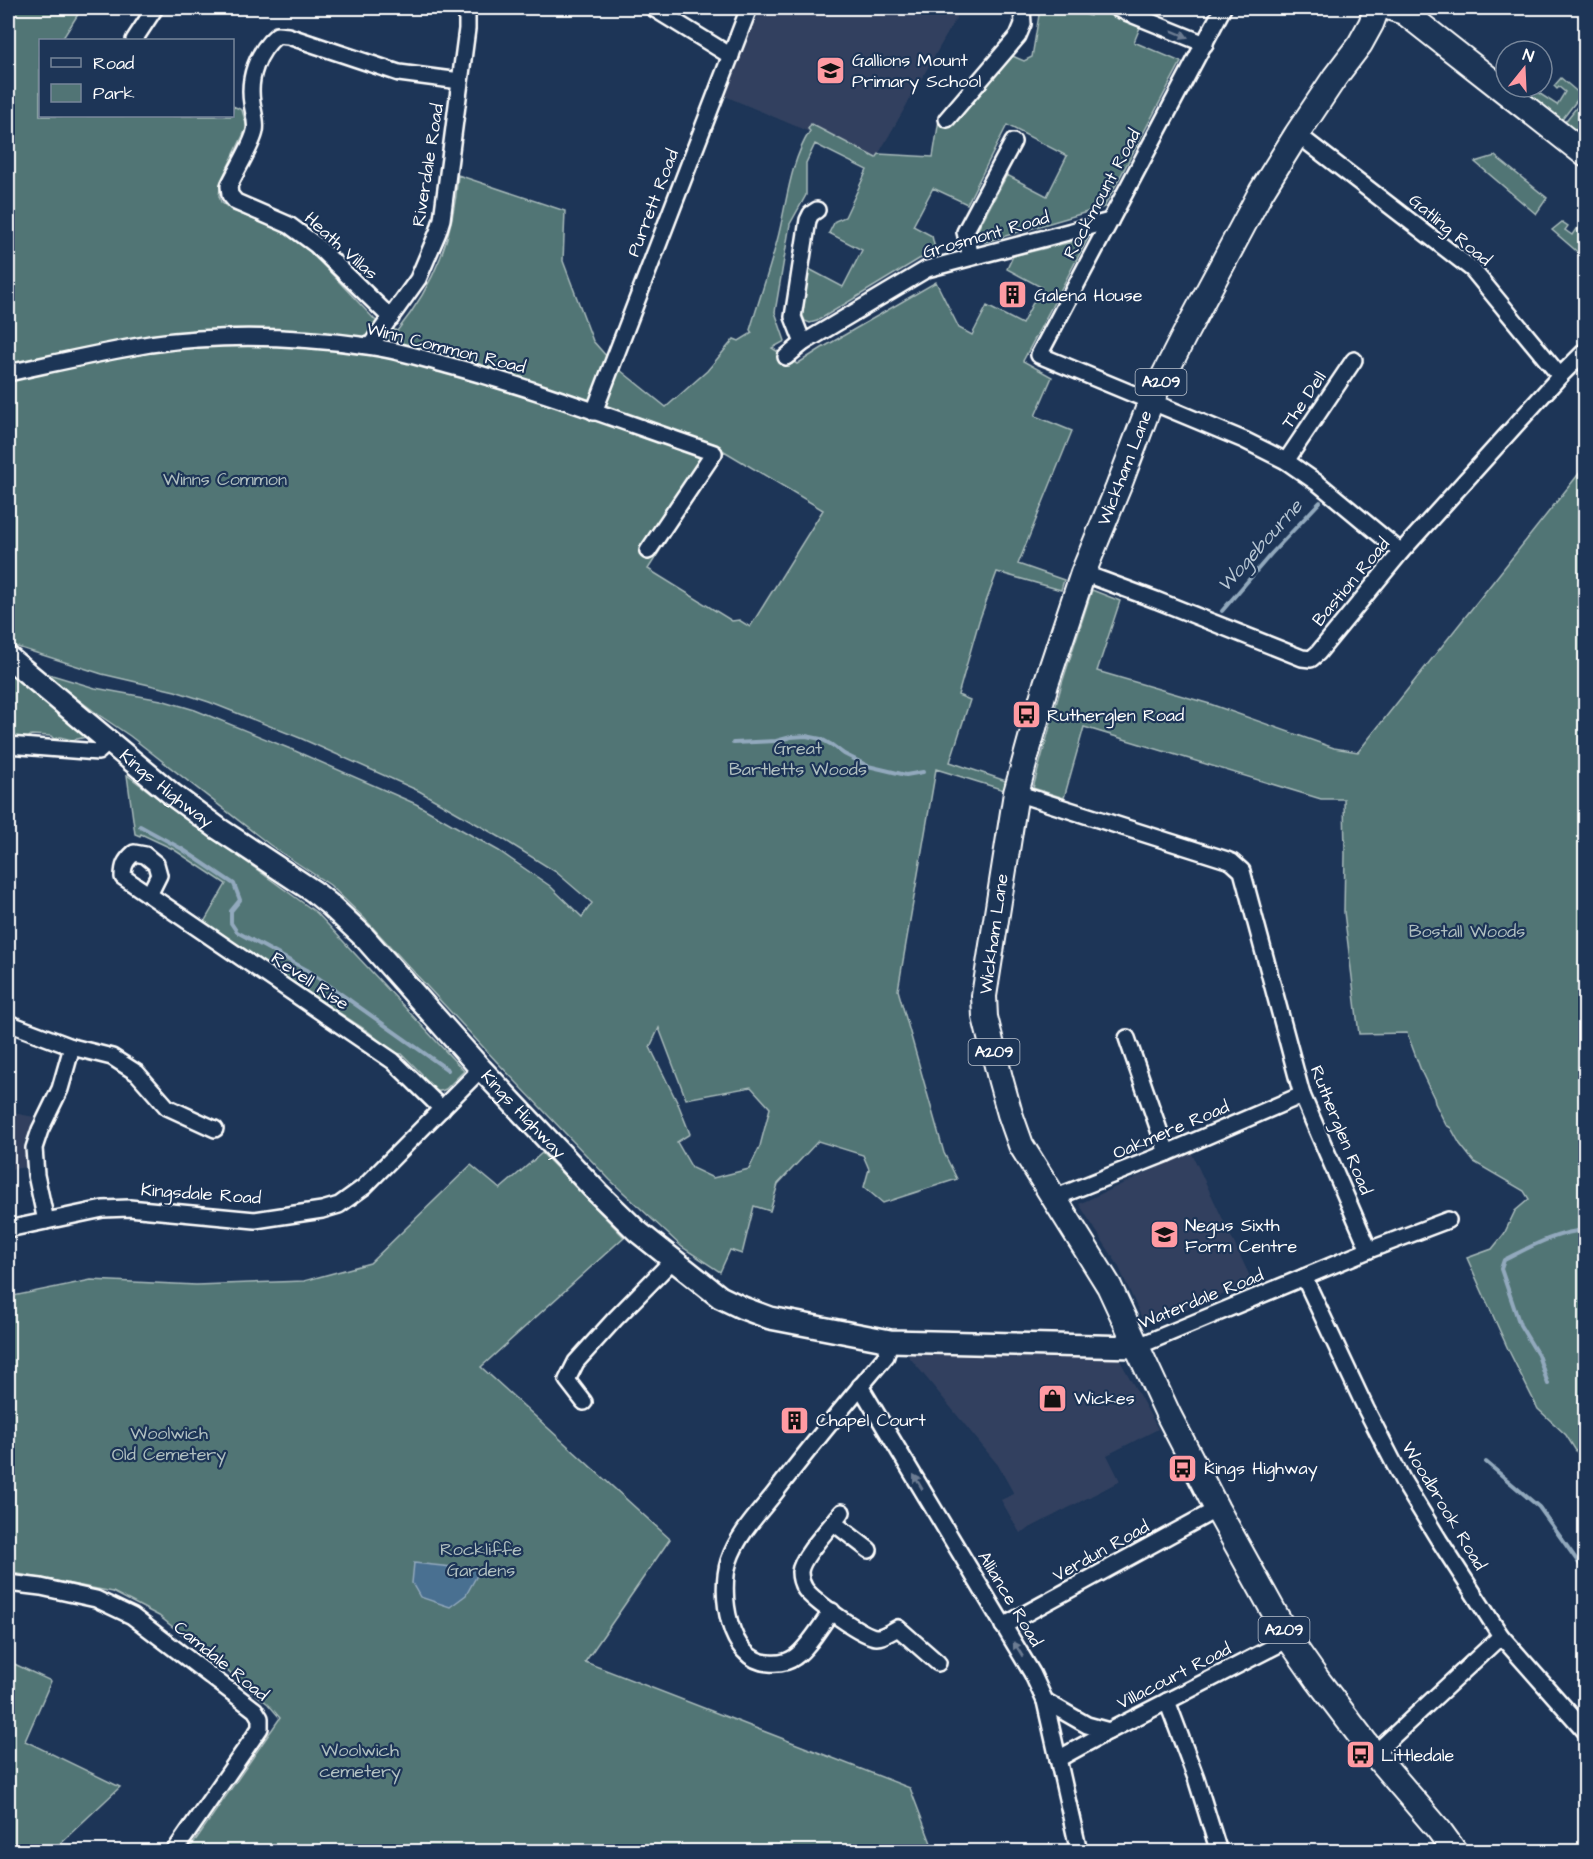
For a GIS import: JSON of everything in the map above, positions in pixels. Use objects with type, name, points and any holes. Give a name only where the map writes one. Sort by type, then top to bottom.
[{"type":"main road","name":"Wickham Lane","points":[[1377,8],[1360,44],[1335,77],[1261,192],[1151,401],[1083,573],[1046,684],[1016,794],[984,996],[986,1017],[1000,1078],[1017,1135],[1109,1286],[1169,1416],[1217,1509],[1289,1639],[1329,1697],[1455,1851]]},
{"type":"main road","points":[[1391,8],[1404,12],[1586,155]]},
{"type":"street","points":[[135,39],[155,8]]},
{"type":"street","name":"Riverdale Road","points":[[370,346],[418,279],[438,232],[444,208],[467,29],[467,8]]},
{"type":"street","points":[[653,8],[731,56]]},
{"type":"street","name":"Purrett Road","points":[[594,412],[749,8]]},
{"type":"street","points":[[947,119],[1018,36],[1023,24],[1022,8]]},
{"type":"street","points":[[1116,8],[1205,44]]},
{"type":"street","name":"Rockmount Road","points":[[1151,401],[1039,355],[1223,8]]},
{"type":"street","name":"Heath Villas","points":[[391,318],[305,237],[280,220],[236,202],[230,195],[229,186],[255,132],[250,94],[255,65],[277,35],[298,39],[399,74],[460,81]]},
{"type":"street","name":"Gatling Road","points":[[1297,134],[1472,269],[1560,376]]},
{"type":"street","points":[[971,257],[965,232],[1013,142]]},
{"type":"street","points":[[803,343],[794,317],[808,220],[817,210]]},
{"type":"street","name":"Grosmont Road","points":[[786,357],[803,343],[927,269],[1110,221]]},
{"type":"street","name":"Winn Common Road","points":[[8,373],[96,353],[153,344],[207,339],[265,338],[370,346],[467,370],[714,453],[648,551]]},
{"type":"street","name":"Bastion Road","points":[[1083,573],[1302,658],[1311,658],[1318,653],[1401,552],[1586,350]]},
{"type":"street","name":"The Dell","points":[[1286,461],[1354,360]]},
{"type":"street","points":[[1151,401],[1244,440],[1286,461],[1319,484],[1401,552]]},
{"type":"street","name":"Kings Highway","points":[[8,657],[173,795],[329,904],[364,937],[481,1069],[598,1193],[637,1231],[720,1297],[742,1308],[770,1317],[890,1341],[1136,1347]]},
{"type":"street","points":[[8,745],[98,752],[110,741]]},
{"type":"street","name":"Rutherglen Road","points":[[1016,794],[1227,860],[1242,871],[1302,1095],[1369,1250]]},
{"type":"street","name":"Revell Rise","points":[[149,895],[393,1061],[442,1109]]},
{"type":"street","points":[[8,1023],[72,1047],[112,1057],[137,1073],[166,1107],[214,1129]]},
{"type":"street","points":[[1127,1038],[1167,1153]]},
{"type":"street","points":[[46,1221],[36,1175],[34,1148],[39,1130],[60,1089],[72,1047]]},
{"type":"street","name":"Kingsdale Road","points":[[8,1229],[103,1209],[129,1208],[255,1220],[339,1205],[364,1187],[481,1069]]},
{"type":"street","name":"Oakmere Road","points":[[1054,1198],[1302,1095]]},
{"type":"street","name":"Waterdale Road","points":[[1136,1347],[1369,1250],[1448,1221]]},
{"type":"street","points":[[584,1402],[567,1380],[576,1362],[673,1260]]},
{"type":"street","name":"Woodbrook Road","points":[[1304,1278],[1402,1481],[1501,1636],[1586,1732]]},
{"type":"street","points":[[832,1611],[795,1658],[781,1664],[763,1663],[750,1656],[740,1646],[733,1633],[726,1599],[728,1563],[734,1548],[753,1521],[815,1440],[886,1356],[890,1341]]},
{"type":"street","name":"Alliance Road","points":[[860,1386],[1032,1672],[1045,1701],[1079,1851]]},
{"type":"street","name":"Verdun Road","points":[[1003,1626],[1217,1509]]},
{"type":"street","points":[[869,1550],[838,1517],[803,1561],[800,1571],[801,1581],[806,1591],[857,1631],[868,1636],[878,1638],[898,1628],[938,1663]]},
{"type":"street","name":"Camdale Road","points":[[8,1583],[41,1587],[96,1599],[137,1619],[255,1710],[260,1718],[260,1728],[174,1851]]},
{"type":"street","points":[[1374,1754],[1501,1636]]},
{"type":"street","name":"Villacourt Road","points":[[1058,1759],[1289,1639]]},
{"type":"street","name":"Villacourt Road","points":[[1045,1701],[1087,1725],[1109,1731]]},
{"type":"street","points":[[1167,1701],[1196,1778],[1219,1851]]},
{"type":"shaded area","name":"Gallions Mount Primary School","points":[[762,8],[962,8],[875,160],[725,96]]},
{"type":"shaded area","points":[[8,1112],[34,1117],[24,1144],[26,1167],[8,1170]]},
{"type":"shaded area","name":"Negus Sixth Form Centre","points":[[1191,1152],[1253,1283],[1145,1325],[1118,1265],[1079,1204]]},
{"type":"shaded area","points":[[906,1353],[1118,1357],[1158,1429],[1107,1455],[1120,1481],[1020,1533],[1001,1500],[1014,1494],[998,1465]]},
{"type":"shaded area","points":[[414,1563],[480,1570],[466,1595],[450,1607],[420,1597],[412,1583]]},
{"type":"green space","points":[[8,8],[82,8],[64,39],[39,39],[39,117],[234,117],[234,106],[242,110],[247,127],[221,181],[219,196],[221,202],[233,211],[276,228],[310,251],[375,320],[397,331],[422,295],[440,258],[452,218],[458,175],[565,211],[563,261],[593,341],[615,366],[666,407],[707,371],[734,339],[739,341],[752,333],[750,330],[777,241],[793,171],[811,124],[876,158],[879,154],[933,157],[939,120],[951,123],[1010,55],[1024,61],[1032,57],[1039,15],[1029,11],[1029,8],[1068,8],[1090,16],[1093,8],[1096,8],[1141,25],[1134,42],[1181,62],[1104,207],[985,242],[975,238],[1007,175],[1047,196],[1067,156],[1007,125],[967,204],[933,188],[913,226],[932,236],[936,253],[919,259],[817,321],[810,323],[805,321],[802,314],[809,269],[843,287],[862,250],[829,233],[835,221],[845,217],[867,170],[815,144],[806,163],[806,195],[790,224],[775,312],[785,341],[772,348],[797,364],[936,282],[959,328],[972,335],[987,306],[1022,324],[1041,287],[1007,269],[1013,256],[1088,238],[1023,361],[1052,377],[1035,416],[1072,431],[1018,564],[1064,580],[1061,590],[997,572],[979,621],[958,695],[970,700],[950,762],[1006,781],[1004,790],[936,769],[898,990],[944,1153],[957,1179],[883,1203],[864,1187],[869,1169],[863,1155],[818,1141],[778,1184],[770,1211],[754,1206],[742,1254],[730,1250],[720,1272],[682,1247],[610,1180],[364,918],[330,885],[270,845],[130,736],[42,672],[95,688],[161,700],[195,710],[293,750],[416,804],[499,851],[550,886],[582,917],[592,903],[556,872],[419,791],[300,738],[209,702],[175,691],[102,674],[8,644]],"holes":[[[724,451],[823,510],[750,627],[739,620],[732,621],[648,569]],[[659,1028],[686,1099],[751,1087],[770,1108],[760,1146],[749,1169],[713,1178],[692,1168],[677,1142],[690,1134],[650,1047]]]},
{"type":"green space","points":[[1561,78],[1581,95],[1561,121],[1533,99],[1548,99],[1557,105],[1565,92],[1554,86]]},
{"type":"green space","points":[[1580,103],[1585,107],[1585,112],[1583,111],[1578,118],[1583,122],[1581,126],[1585,130],[1585,140],[1564,123]]},
{"type":"green space","points":[[1495,156],[1547,198],[1536,214],[1475,162]]},
{"type":"green space","points":[[1584,219],[1585,250],[1581,255],[1552,230],[1562,222],[1568,226],[1565,230],[1572,235]]},
{"type":"green space","name":"Bostall Woods","points":[[1585,466],[1585,1465],[1566,1435],[1538,1409],[1467,1258],[1492,1249],[1504,1234],[1515,1211],[1529,1199],[1524,1191],[1474,1162],[1451,1128],[1446,1125],[1422,1073],[1407,1033],[1359,1034],[1344,912],[1344,799],[1321,799],[1084,727],[1064,798],[1033,788],[1062,683],[1092,590],[1120,601],[1097,671],[1210,704],[1334,748],[1358,752]]},
{"type":"green space","points":[[8,670],[87,737],[72,740],[31,735],[27,739],[8,733]]},
{"type":"green space","points":[[127,775],[317,913],[464,1071],[446,1089],[433,1090],[422,1082],[422,1074],[402,1054],[394,1053],[369,1032],[203,924],[226,884],[173,849],[141,834],[140,836],[135,834]]},
{"type":"green space","points":[[542,1153],[624,1237],[481,1367],[670,1539],[585,1662],[910,1788],[934,1851],[188,1851],[280,1718],[268,1704],[159,1616],[113,1592],[8,1572],[8,1297],[91,1280],[196,1285],[304,1281],[370,1263],[471,1165],[500,1189]]},
{"type":"green space","points":[[8,1661],[51,1681],[25,1741],[120,1787],[52,1851],[8,1851]]},
{"type":"waterway","name":"Wogebourne","points":[[1222,611],[1320,502]]},
{"type":"waterway","points":[[733,743],[776,741],[806,736],[821,739],[868,766],[906,775],[923,772]]},
{"type":"waterway","points":[[140,826],[182,849],[234,884],[240,900],[231,911],[231,923],[237,932],[307,970],[448,1070]]},
{"type":"waterway","points":[[1548,1384],[1538,1355],[1520,1325],[1501,1269],[1504,1260],[1533,1245],[1564,1234],[1586,1230]]},
{"type":"waterway","name":"Wogebourne","points":[[1486,1462],[1539,1507],[1586,1573]]},
{"type":"place","name":"Gallions Mount Primary School","points":[[831,70]]},
{"type":"place","name":"Galena House","points":[[1013,295]]},
{"type":"place","name":"Rutherglen Road","points":[[1026,715]]},
{"type":"place","name":"Negus Sixth Form Centre","points":[[1164,1235]]},
{"type":"place","name":"Wickes","points":[[1053,1398]]},
{"type":"place","name":"Chapel Court","points":[[795,1420]]},
{"type":"place","name":"Kings Highway","points":[[1183,1468]]},
{"type":"place","name":"Littledale","points":[[1360,1755]]},
{"type":"park label","name":"Winns Common","points":[[225,479]]},
{"type":"park label","name":"Great Bartletts Woods","points":[[798,758]]},
{"type":"park label","name":"Woolwich Old Cemetery","points":[[169,1443]]},
{"type":"park label","name":"Rockliffe Gardens","points":[[481,1559]]},
{"type":"park label","name":"Woolwich cemetery","points":[[360,1760]]}]
